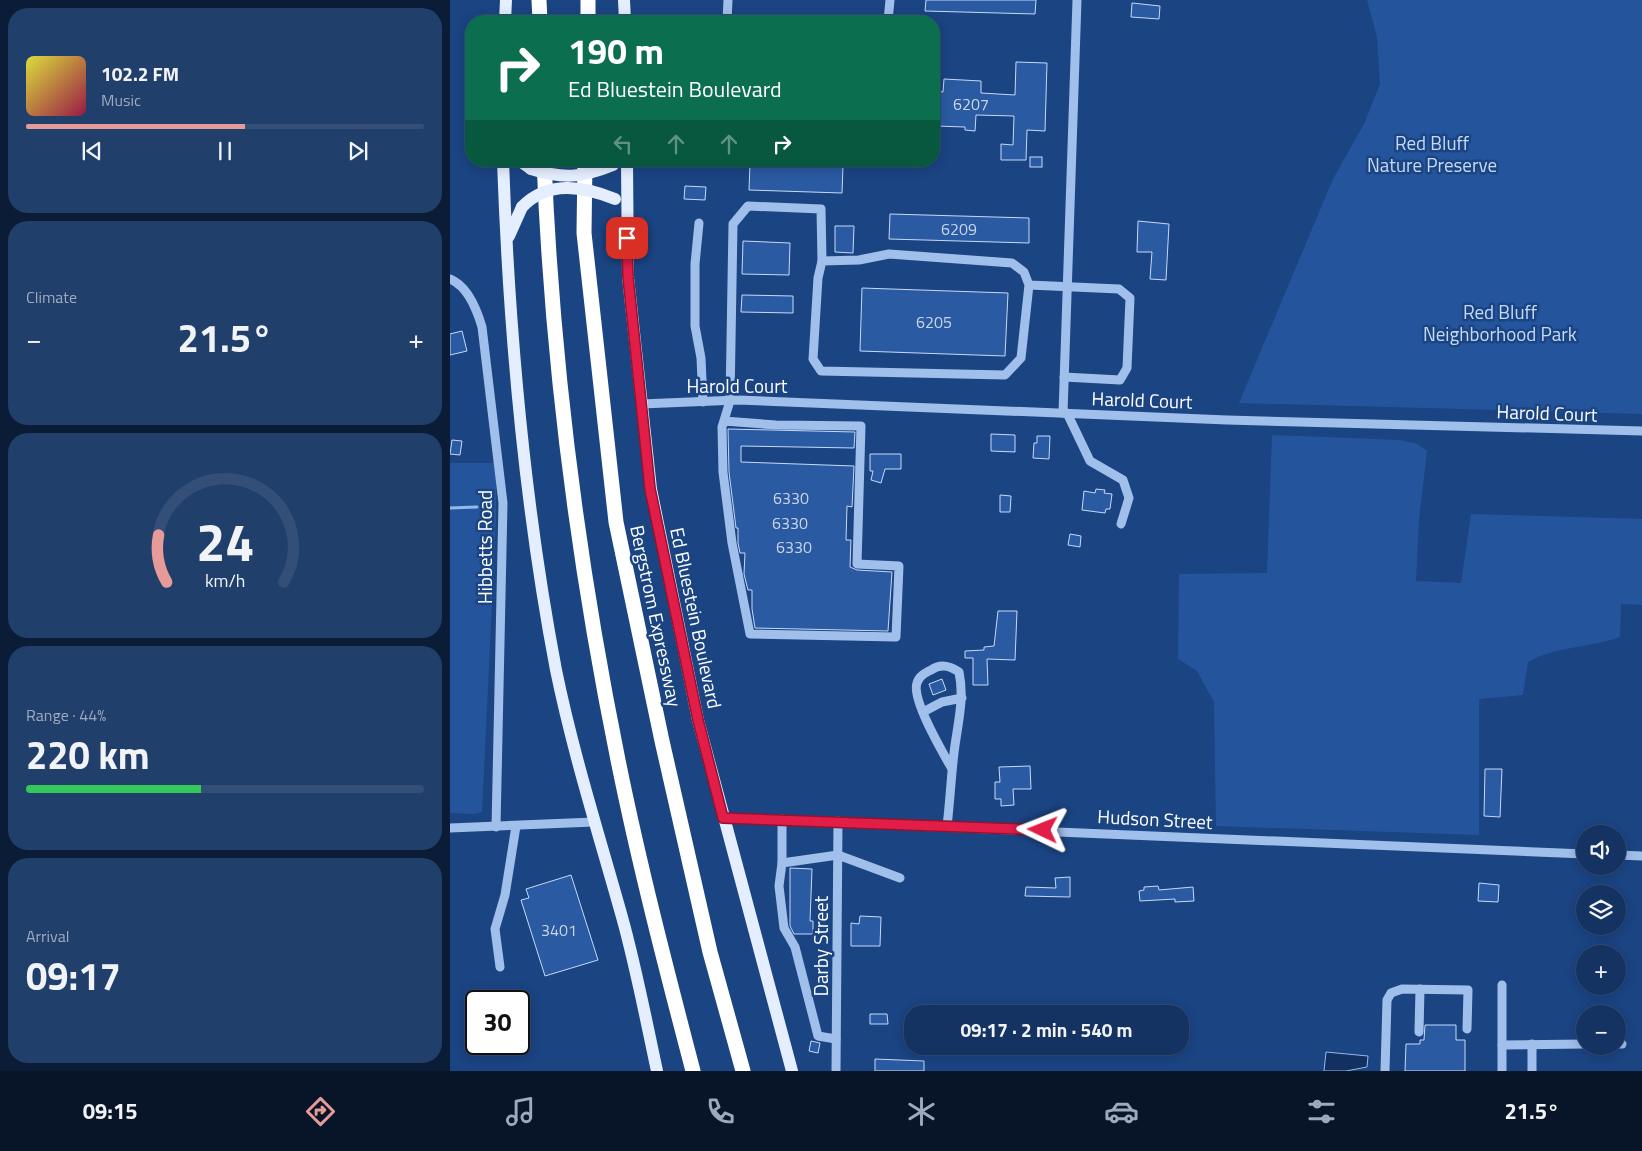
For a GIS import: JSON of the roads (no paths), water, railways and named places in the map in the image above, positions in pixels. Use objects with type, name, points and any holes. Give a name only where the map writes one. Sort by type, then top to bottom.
[{"type":"highway","points":[[539,0],[540,15]]},
{"type":"highway","points":[[588,0],[588,15]]},
{"type":"highway","points":[[533,167],[549,261],[564,412],[580,543],[594,631],[635,837],[693,1071]]},
{"type":"highway","name":"Bergstrom Expressway","points":[[585,167],[584,233],[616,522],[662,741],[710,952],[743,1071]]},
{"type":"main road","points":[[505,15],[506,0]]},
{"type":"main road","points":[[624,0],[625,15]]},
{"type":"main road","points":[[503,167],[513,346],[541,582],[557,672],[594,822],[623,920],[657,1071]]},
{"type":"main road","points":[[538,167],[556,177],[572,177],[593,173],[606,167]]},
{"type":"main road","name":"Ed Bluestein Boulevard","points":[[627,167],[628,277],[650,489],[698,720],[792,1071]]},
{"type":"main road","points":[[506,244],[522,206],[530,198],[552,190],[591,189],[615,199],[627,219]]},
{"type":"street","points":[[727,15],[728,0]]},
{"type":"street","points":[[889,15],[890,0]]},
{"type":"street","points":[[1077,0],[1064,377],[1065,413],[1090,461],[1123,480],[1129,498],[1121,524]]},
{"type":"street","points":[[724,421],[776,425],[861,426],[857,564],[899,566],[896,637],[750,634],[732,543],[723,472],[722,428],[724,421],[730,401],[733,224],[748,206],[821,209],[822,261],[818,278],[813,359],[821,371],[1005,375],[1021,358],[1029,285],[1024,272],[1012,263],[890,254],[859,260],[822,261]]},
{"type":"street","points":[[698,223],[695,264],[695,326],[701,358],[703,402]]},
{"type":"street","name":"Hibbetts Road","points":[[450,279],[456,281],[465,291],[478,312],[482,327],[503,503],[496,827]]},
{"type":"street","points":[[1029,285],[1119,289],[1130,298],[1127,368],[1120,380],[1064,377]]},
{"type":"street","name":"Harold Court","points":[[641,404],[730,401],[1642,431]]},
{"type":"street","points":[[947,826],[952,769],[962,698],[959,672],[951,666],[936,666],[920,676],[916,684],[923,712],[952,769]]},
{"type":"street","points":[[923,712],[942,702],[962,698]]},
{"type":"street","name":"Hudson Street","points":[[723,818],[838,821],[1576,854]]},
{"type":"street","points":[[782,819],[780,886],[784,928],[795,947],[818,1036],[836,1040]]},
{"type":"street","name":"Darby Street","points":[[836,1071],[838,821]]},
{"type":"street","points":[[450,828],[594,822]]},
{"type":"street","points":[[500,967],[495,929],[505,895],[516,826]]},
{"type":"street","points":[[782,863],[838,855],[900,878]]},
{"type":"street","points":[[1626,855],[1642,856]]},
{"type":"street","points":[[1502,984],[1502,1071]]},
{"type":"street","points":[[1385,1071],[1387,1000],[1391,994],[1402,989],[1468,990],[1467,1029]]},
{"type":"street","points":[[1419,1032],[1420,990]]},
{"type":"street","points":[[1532,1044],[1532,1071]]},
{"type":"street","points":[[1502,1045],[1576,1044]]},
{"type":"waterway","points":[[450,508],[477,507]]},
{"type":"park label","name":"Red Bluff Nature Preserve","points":[[1432,154]]},
{"type":"park label","name":"Red Bluff Neighborhood Park","points":[[1500,323]]}]
